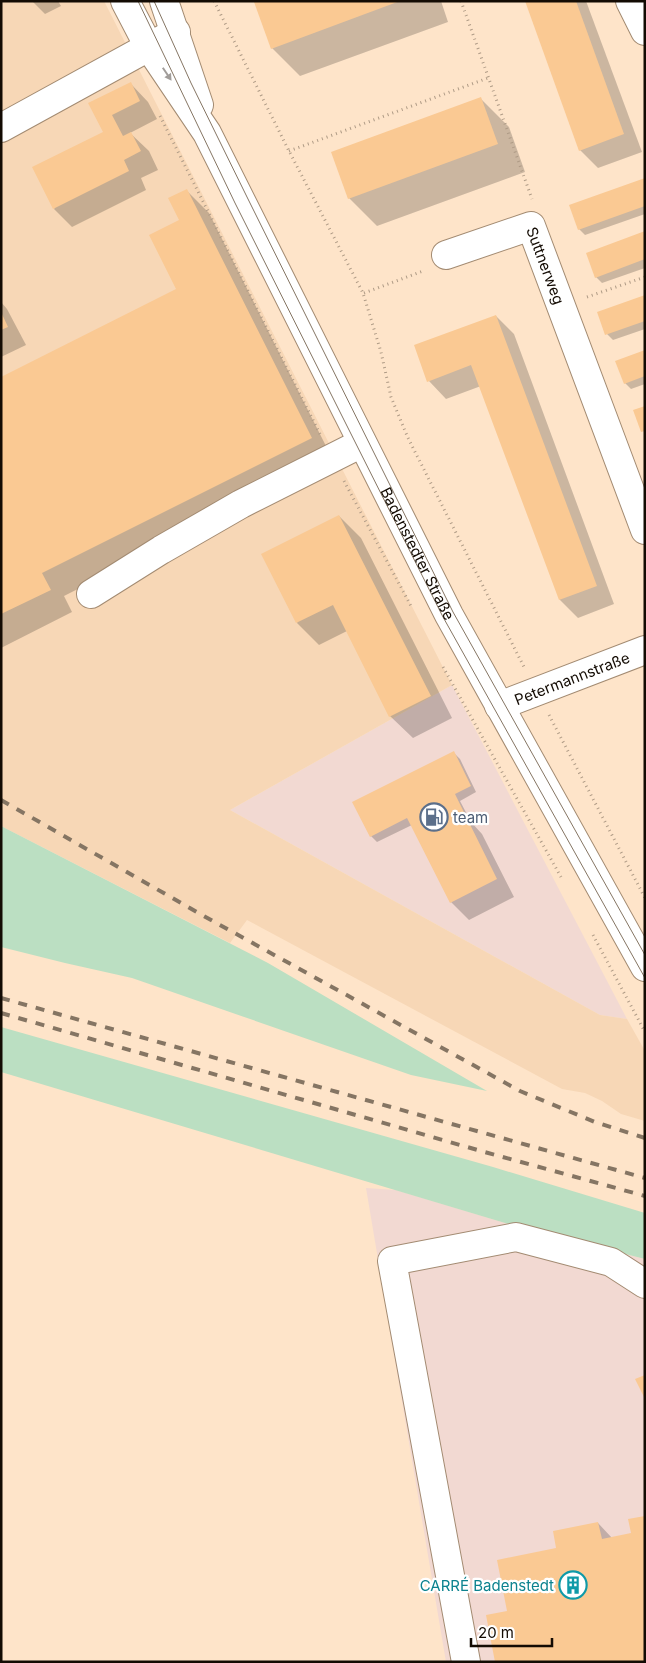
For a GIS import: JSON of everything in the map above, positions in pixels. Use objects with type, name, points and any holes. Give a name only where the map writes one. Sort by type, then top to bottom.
[{"type":"street","name":"Badenstedter Straße","points":[[125,1],[149,47],[207,133],[449,615],[645,967]]},
{"type":"street","name":"Badenstedter Straße","points":[[164,1],[176,32],[207,133]]},
{"type":"street","points":[[630,1],[645,31]]},
{"type":"street","points":[[1,128],[176,32]]},
{"type":"street","points":[[446,256],[531,226]]},
{"type":"street","name":"Suttnerweg","points":[[531,226],[645,530]]},
{"type":"street","points":[[91,594],[161,550],[241,504],[362,443]]},
{"type":"street","name":"Petermannstraße","points":[[499,706],[645,650]]},
{"type":"street","points":[[466,1662],[392,1261],[516,1238],[611,1262],[645,1284]]},
{"type":"path","points":[[214,1],[289,152],[364,293],[381,352],[391,397],[401,422],[537,691],[645,898]]},
{"type":"path","name":"Suttnerweg","points":[[461,1],[535,208],[531,226]]},
{"type":"path","points":[[289,152],[488,78]]},
{"type":"path","points":[[364,293],[437,266],[446,256]]},
{"type":"path","points":[[561,306],[645,277]]},
{"type":"shaded area","points":[[1,1],[104,1],[452,685],[230,810],[600,1015],[627,1019],[645,1051],[645,1121],[621,1114],[602,1101],[585,1093],[562,1089],[247,920],[230,943],[1,826]]},
{"type":"shaded area","points":[[452,685],[627,1019],[600,1015],[230,810]]},
{"type":"shaded area","points":[[366,1188],[396,1190],[522,1228],[645,1259],[645,1662],[446,1662]]},
{"type":"green space","points":[[1,826],[268,963],[487,1091],[411,1075],[132,978],[1,947]]},
{"type":"green space","points":[[1,1027],[493,1167],[645,1213],[645,1259],[522,1228],[1,1072]]},
{"type":"building","points":[[400,1],[271,49],[254,2]]},
{"type":"building","points":[[525,1],[576,1],[624,134],[579,151]]},
{"type":"building","points":[[131,82],[140,101],[112,115],[123,136],[131,132],[141,151],[124,160],[129,171],[53,209],[32,167],[103,132],[88,103]]},
{"type":"building","points":[[481,97],[498,144],[348,199],[331,152]]},
{"type":"building","points":[[645,178],[645,206],[578,230],[569,205]]},
{"type":"building","points":[[187,189],[312,438],[42,573],[51,590],[1,614],[1,377],[176,289],[149,235],[179,220],[168,198]]},
{"type":"building","points":[[645,231],[645,259],[595,278],[586,253]]},
{"type":"building","points":[[645,295],[645,321],[605,335],[597,312]]},
{"type":"building","points":[[1,312],[8,327],[1,330]]},
{"type":"building","points":[[496,315],[597,586],[559,600],[471,365],[427,382],[414,345]]},
{"type":"building","points":[[645,350],[645,376],[624,384],[615,361]]},
{"type":"building","points":[[645,406],[645,431],[641,432],[633,410]]},
{"type":"building","points":[[339,515],[431,696],[389,717],[333,605],[296,623],[261,554]]},
{"type":"building","points":[[454,751],[471,786],[455,794],[497,879],[450,903],[407,818],[370,837],[352,802]]},
{"type":"building","points":[[645,1375],[645,1399],[635,1379]]},
{"type":"building","name":"CARRÉ Badenstedt","points":[[645,1516],[645,1662],[495,1662],[486,1615],[507,1611],[497,1560],[556,1548],[553,1531],[598,1522],[602,1539],[631,1533],[628,1519]]},
{"type":"tram line","points":[[138,1],[235,203],[443,617],[645,978]]},
{"type":"tram line","points":[[154,1],[191,83],[453,612],[645,955]]},
{"type":"railway","points":[[1,800],[202,915],[520,1091],[595,1122],[645,1138]]},
{"type":"railway","points":[[1,998],[645,1178]]},
{"type":"railway","points":[[1,1013],[481,1151],[645,1196]]},
{"type":"place","name":"team","points":[[434,817]]},
{"type":"place","name":"CARRÉ Badenstedt","points":[[573,1585]]}]
